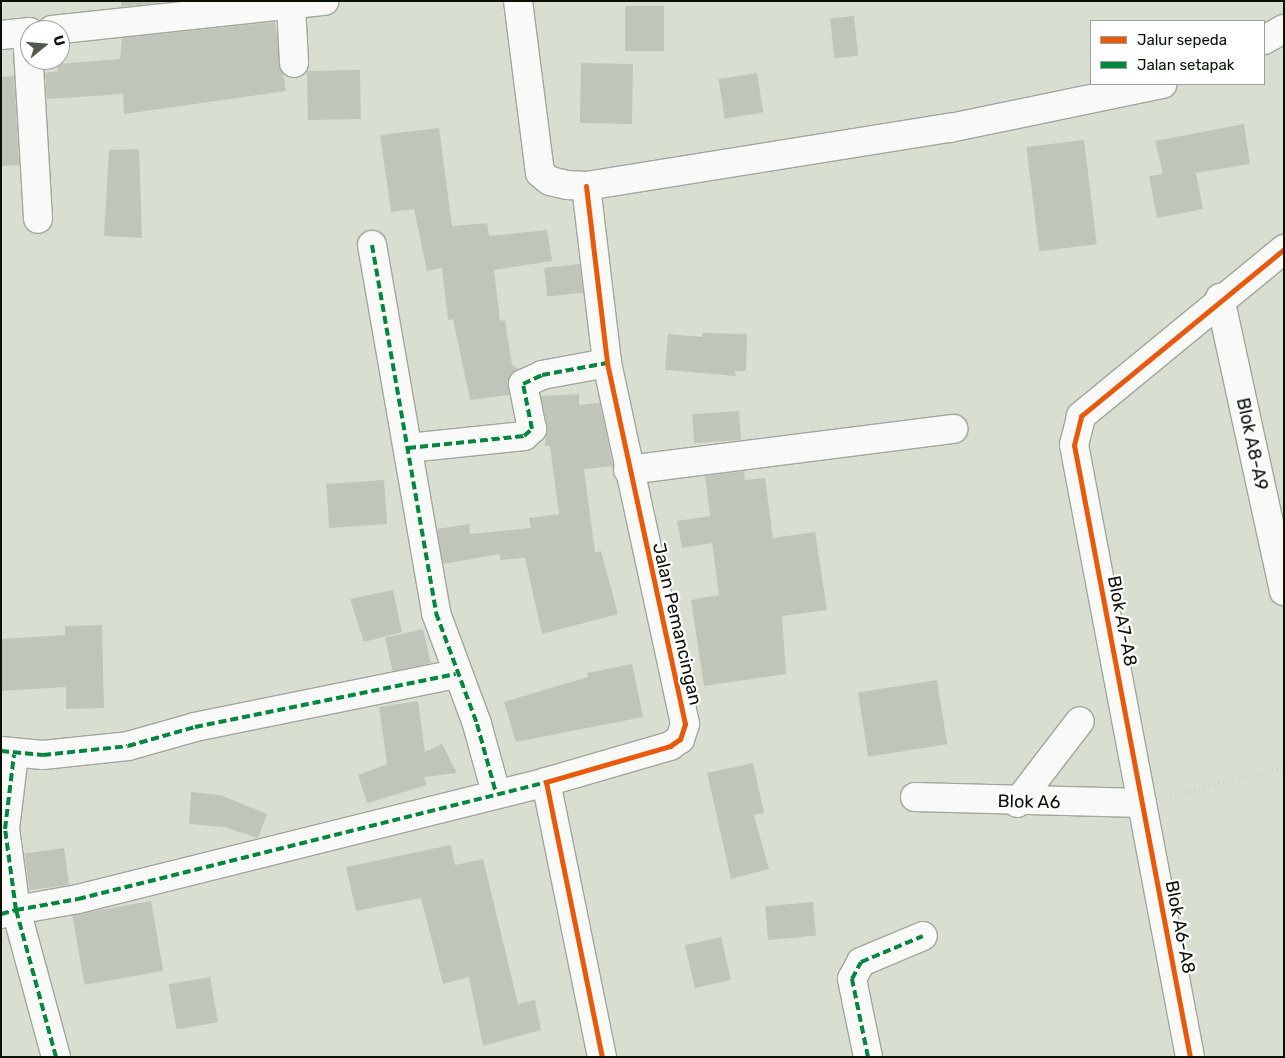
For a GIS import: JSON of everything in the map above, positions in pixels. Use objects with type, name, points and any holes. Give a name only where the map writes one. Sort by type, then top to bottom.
[{"type":"street","points":[[70,29],[324,1]]},
{"type":"street","points":[[518,1],[540,173],[550,181],[586,186],[950,128],[1157,85]]},
{"type":"street","points":[[291,5],[294,63]]},
{"type":"street","points":[[1265,39],[1284,29]]},
{"type":"street","points":[[30,70],[38,219]]},
{"type":"street","name":"Jalan Pemancingan","points":[[8,912],[265,854],[496,793],[546,782],[670,746],[680,739],[685,724],[628,470],[607,363],[586,186]]},
{"type":"street","points":[[372,246],[408,448],[427,573],[456,674],[477,724],[496,793]]},
{"type":"street","points":[[1220,298],[1284,249]]},
{"type":"street","name":"Blok A7-A8","points":[[1142,803],[1074,445],[1081,416],[1220,298]]},
{"type":"street","name":"Blok A8-A9","points":[[1220,298],[1284,591]]},
{"type":"street","points":[[408,448],[524,436],[532,429],[523,384],[542,375],[607,363]]},
{"type":"street","points":[[628,470],[953,429]]},
{"type":"street","points":[[56,1057],[8,912],[4,829],[7,753],[128,746],[195,727],[456,674]]},
{"type":"street","points":[[1017,803],[1080,722]]},
{"type":"street","points":[[546,782],[602,1057]]},
{"type":"street","name":"Blok A6","points":[[915,797],[1017,803],[1142,803]]},
{"type":"street","name":"Blok A6-A8","points":[[1142,803],[1190,1057]]},
{"type":"street","points":[[868,1057],[852,979],[861,962],[923,936]]},
{"type":"path","points":[[1142,803],[1284,767]]},
{"type":"building","points":[[121,1],[174,1],[121,7]]},
{"type":"building","points":[[625,6],[664,6],[664,51],[625,51]]},
{"type":"building","points":[[854,16],[858,56],[834,58],[830,19]]},
{"type":"building","points":[[275,22],[286,91],[124,114],[123,94],[47,99],[45,73],[70,70],[70,63],[120,59],[122,38]]},
{"type":"building","points":[[581,63],[633,64],[632,124],[580,123]]},
{"type":"building","points":[[360,70],[361,119],[308,120],[307,71]]},
{"type":"building","points":[[757,73],[763,113],[725,119],[718,79]]},
{"type":"building","points":[[14,76],[19,165],[1,166],[1,77]]},
{"type":"building","points":[[1244,124],[1250,164],[1196,173],[1203,209],[1157,218],[1149,176],[1163,174],[1155,141]]},
{"type":"building","points":[[439,128],[452,226],[487,223],[489,236],[547,230],[552,261],[494,270],[500,321],[505,320],[512,365],[518,369],[508,380],[509,395],[470,400],[453,319],[448,320],[442,268],[427,271],[414,209],[391,212],[380,135]]},
{"type":"building","points":[[1084,140],[1097,244],[1039,251],[1026,147]]},
{"type":"building","points":[[139,149],[142,238],[104,236],[109,150]]},
{"type":"building","points":[[580,264],[583,293],[547,297],[544,268]]},
{"type":"building","points":[[702,333],[747,334],[746,371],[735,371],[736,376],[665,370],[668,334],[702,337]]},
{"type":"building","points":[[579,394],[579,405],[600,403],[613,466],[584,469],[595,552],[601,551],[618,614],[542,634],[525,558],[500,560],[500,554],[443,564],[437,529],[469,524],[470,534],[531,528],[529,518],[559,514],[550,446],[545,446],[547,426],[541,396]]},
{"type":"building","points":[[739,411],[741,440],[694,443],[692,414]]},
{"type":"building","points":[[744,471],[745,480],[765,478],[773,538],[815,532],[827,610],[782,616],[786,674],[704,686],[691,600],[719,595],[712,543],[682,548],[677,521],[710,516],[705,476]]},
{"type":"building","points":[[384,480],[387,524],[329,528],[326,484]]},
{"type":"building","points":[[393,590],[402,632],[364,642],[350,599]]},
{"type":"building","points":[[102,625],[104,708],[66,709],[66,687],[1,691],[1,639],[65,635],[65,626]]},
{"type":"building","points":[[423,629],[431,663],[393,672],[385,638]]},
{"type":"building","points":[[632,664],[643,717],[516,742],[504,702],[588,677],[587,673]]},
{"type":"building","points":[[937,680],[947,744],[868,757],[858,693]]},
{"type":"building","points":[[418,701],[425,752],[442,744],[457,773],[424,777],[427,785],[367,803],[358,775],[387,764],[379,707]]},
{"type":"building","points":[[753,763],[764,813],[754,815],[769,869],[731,879],[707,773]]},
{"type":"building","points":[[191,792],[220,795],[267,814],[258,838],[224,827],[189,824]]},
{"type":"building","points":[[451,845],[455,865],[483,859],[518,1004],[535,1000],[541,1030],[483,1046],[469,977],[443,984],[421,898],[356,911],[346,867]]},
{"type":"building","points":[[64,848],[69,885],[30,890],[24,854]]},
{"type":"building","points":[[151,901],[163,971],[85,985],[72,915]]},
{"type":"building","points":[[813,902],[816,936],[768,940],[765,906]]},
{"type":"building","points":[[721,937],[731,980],[695,988],[685,945]]},
{"type":"building","points":[[210,977],[218,1022],[177,1030],[169,984]]},
{"type":"marked path","points":[[372,245],[436,613],[477,724],[496,793]]},
{"type":"marked path","points":[[408,448],[524,436],[532,429],[523,384],[542,375],[607,363]]},
{"type":"marked path","points":[[1,751],[43,755],[128,746],[195,727],[456,674]]},
{"type":"marked path","points":[[1,914],[16,910],[5,829],[14,755]]},
{"type":"marked path","points":[[56,1057],[16,910],[78,899],[546,782]]},
{"type":"marked path","points":[[868,1057],[852,979],[861,962],[923,936]]},
{"type":"cycle path","points":[[586,186],[607,363],[685,724],[680,739],[670,746],[546,782],[602,1057]]},
{"type":"cycle path","points":[[1190,1057],[1074,445],[1081,416],[1284,249]]}]
